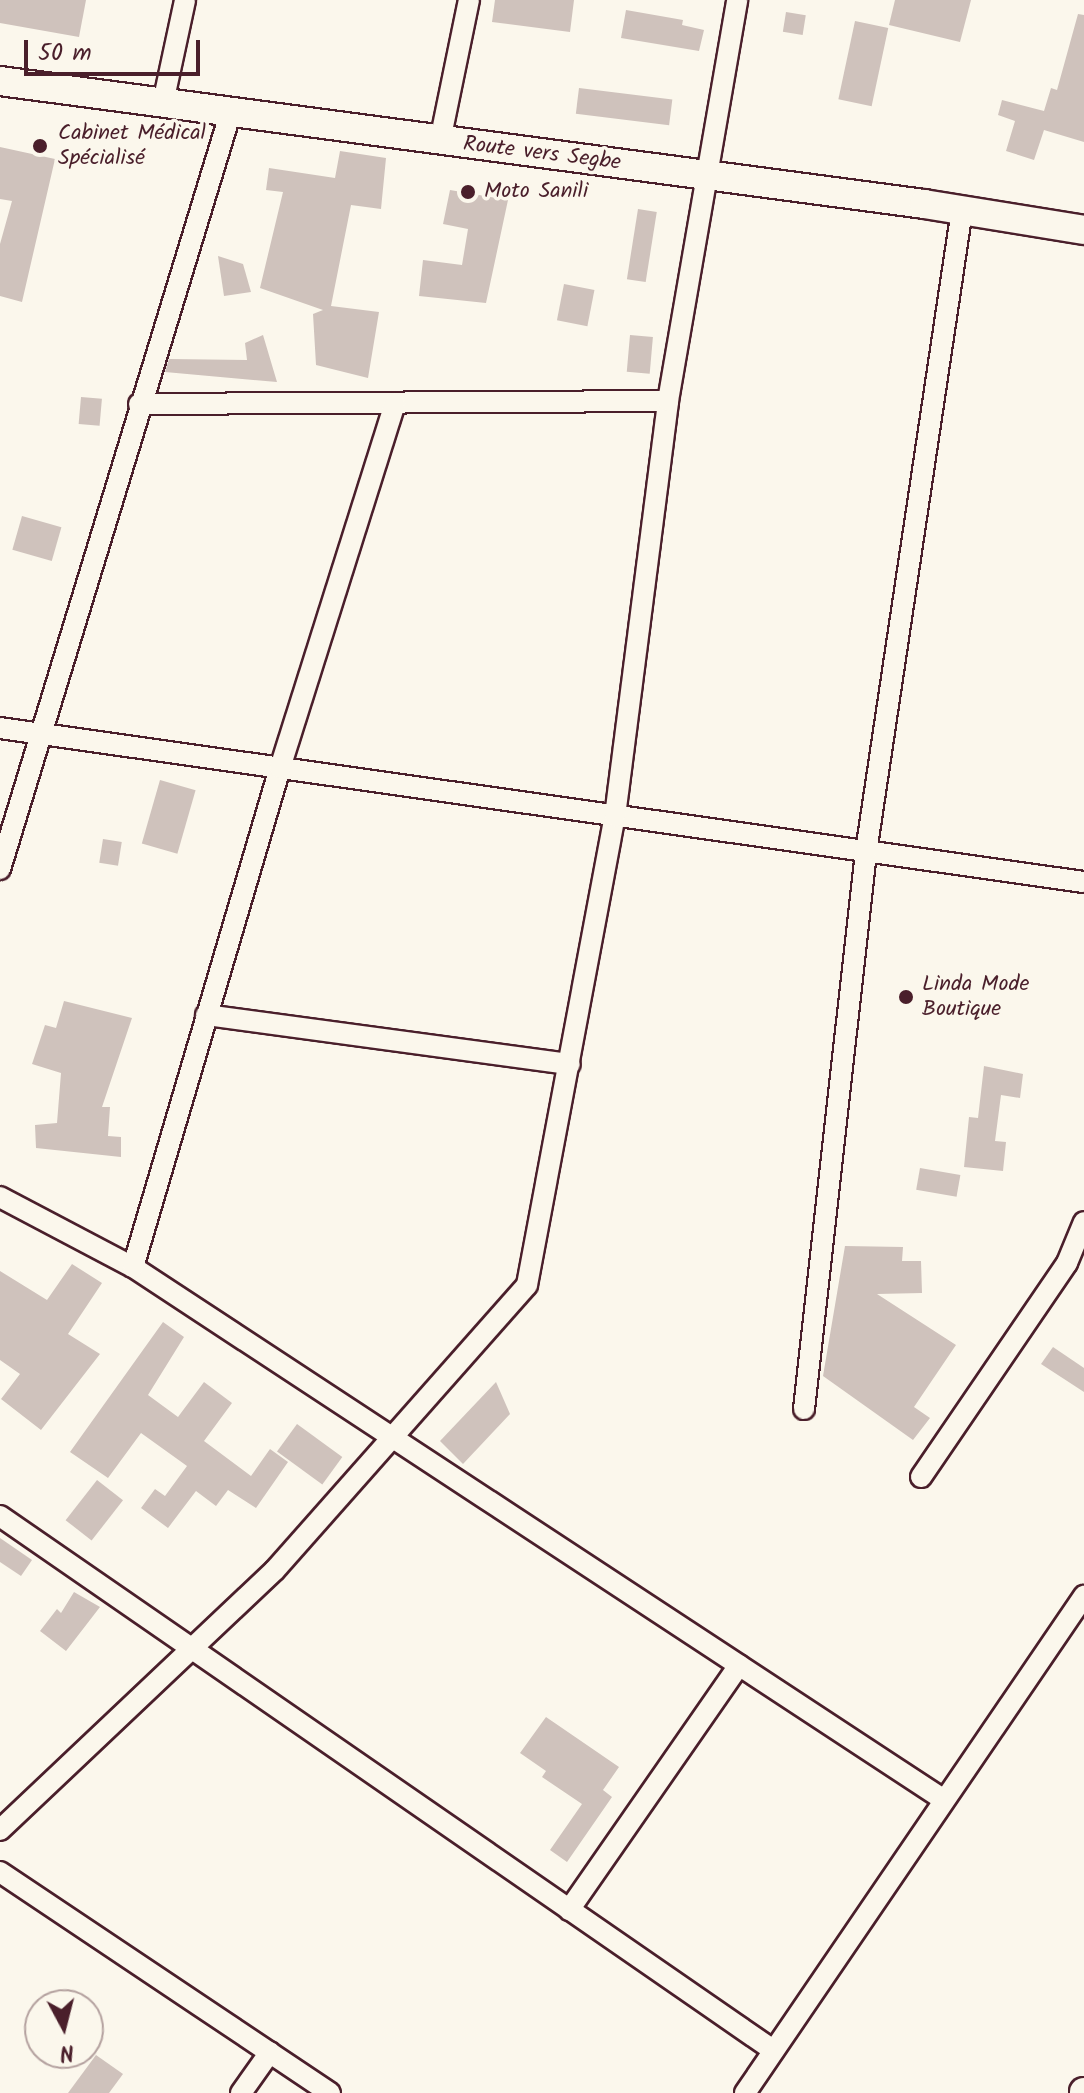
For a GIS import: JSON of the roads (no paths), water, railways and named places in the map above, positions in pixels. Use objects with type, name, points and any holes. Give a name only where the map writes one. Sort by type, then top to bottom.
[{"type":"main road","name":"Route vers Segbe","points":[[0,81],[962,210],[1084,230]]},
{"type":"street","points":[[163,103],[185,0]]},
{"type":"street","points":[[440,141],[469,0]]},
{"type":"street","points":[[0,1830],[194,1650],[275,1570],[527,1285],[615,816],[668,401],[704,175],[737,0]]},
{"type":"street","points":[[0,869],[139,404],[231,111]]},
{"type":"street","points":[[804,1409],[866,852],[962,210]]},
{"type":"street","points":[[139,404],[668,401]]},
{"type":"street","points":[[133,1267],[280,768],[395,404]]},
{"type":"street","points":[[0,728],[1084,882]]},
{"type":"street","points":[[206,1015],[570,1064]]},
{"type":"street","points":[[0,1197],[133,1267],[944,1800]]},
{"type":"street","points":[[921,1477],[1067,1263],[1084,1222]]},
{"type":"street","points":[[0,1516],[773,2050]]},
{"type":"street","points":[[745,2093],[1084,1596]]},
{"type":"street","points":[[569,1910],[739,1665]]},
{"type":"street","points":[[0,1872],[330,2093]]},
{"type":"street","points":[[241,2093],[270,2052]]},
{"type":"place","name":"Cabinet Médical Spécialisé","points":[[40,146]]},
{"type":"place","name":"Moto Sanili","points":[[468,192]]},
{"type":"place","name":"Linda Mode Boutique","points":[[906,997]]}]
